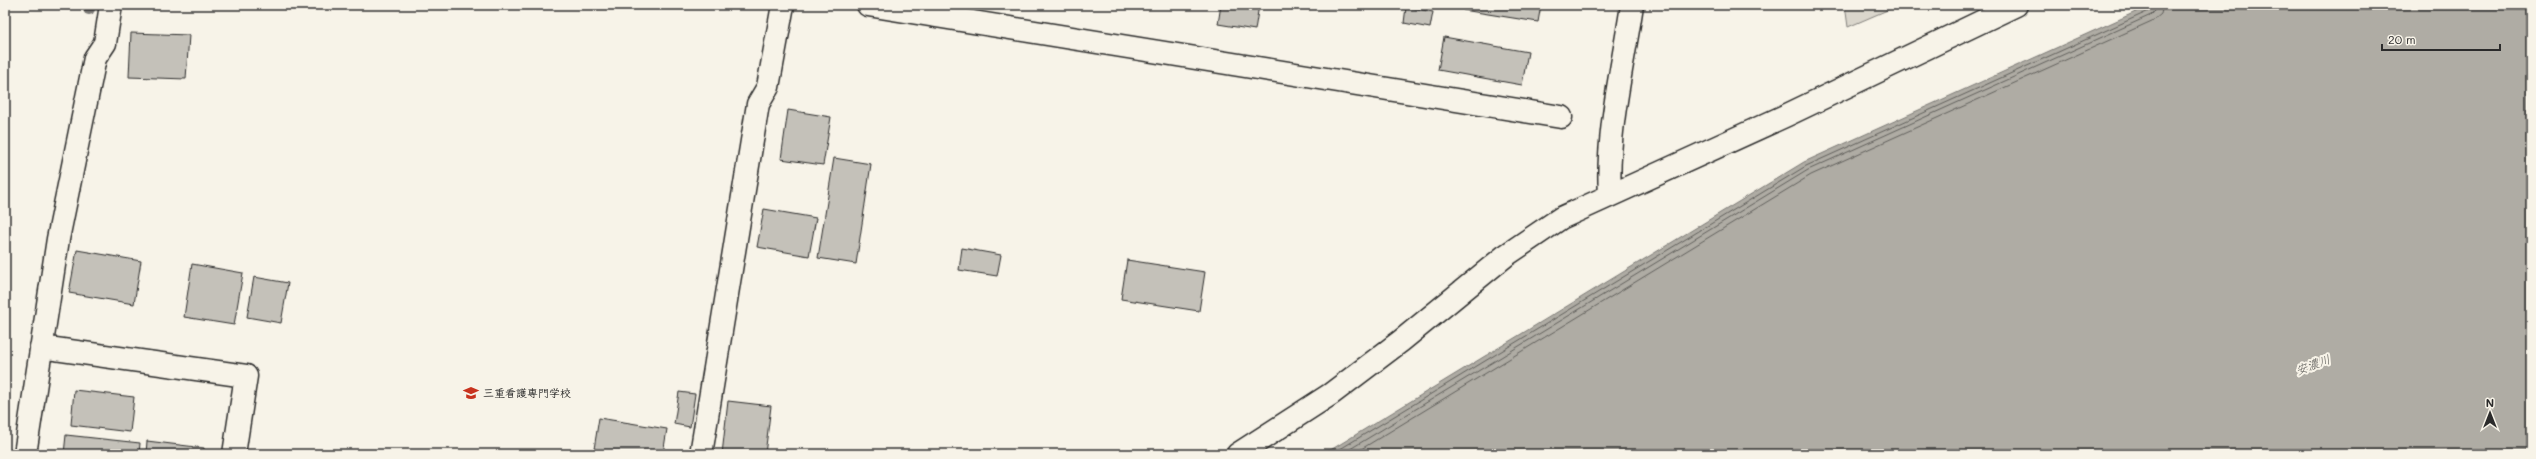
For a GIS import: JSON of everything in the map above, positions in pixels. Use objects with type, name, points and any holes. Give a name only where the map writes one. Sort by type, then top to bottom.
[{"type":"street","points":[[25,454],[59,231],[96,58],[105,43],[111,5]]},
{"type":"street","points":[[701,454],[758,104],[768,87],[783,5]]},
{"type":"street","points":[[868,5],[1561,117]]},
{"type":"street","points":[[1610,195],[1608,170],[1611,144],[1632,5]]},
{"type":"street","points":[[1238,454],[1331,394],[1401,341],[1505,256],[1561,218],[1788,115],[2016,5]]},
{"type":"street","points":[[41,347],[246,376],[234,454]]},
{"type":"shaded area","points":[[1845,5],[1899,5],[1848,27]]},
{"type":"water","name":"安濃川","points":[[2151,5],[2531,5],[2531,454],[1324,454],[1804,162]]},
{"type":"building","points":[[1221,5],[1259,5],[1255,30],[1218,24]]},
{"type":"building","points":[[1463,5],[1541,5],[1538,22],[1463,10]]},
{"type":"building","points":[[1406,7],[1433,12],[1430,28],[1404,23]]},
{"type":"building","points":[[131,33],[189,35],[186,79],[129,77]]},
{"type":"building","points":[[1444,37],[1528,52],[1522,85],[1438,70]]},
{"type":"building","points":[[788,110],[831,117],[823,165],[781,159]]},
{"type":"building","points":[[834,158],[871,164],[856,264],[818,258]]},
{"type":"building","points":[[764,209],[816,218],[809,256],[757,247]]},
{"type":"building","points":[[962,248],[1001,255],[997,276],[959,270]]},
{"type":"building","points":[[77,250],[141,261],[134,304],[69,293]]},
{"type":"building","points":[[1127,260],[1205,272],[1199,311],[1121,299]]},
{"type":"building","points":[[192,264],[243,273],[234,325],[184,317]]},
{"type":"building","points":[[254,277],[288,283],[281,323],[247,317]]},
{"type":"building","points":[[74,390],[134,397],[130,432],[71,425]]},
{"type":"building","points":[[679,392],[695,394],[690,427],[674,424]]},
{"type":"building","points":[[728,401],[771,406],[765,454],[722,454]]},
{"type":"building","points":[[599,418],[667,429],[663,454],[629,454],[594,449]]},
{"type":"building","points":[[66,435],[140,443],[139,454],[64,454]]},
{"type":"building","points":[[147,441],[204,448],[204,454],[146,454]]},
{"type":"building","points":[[259,451],[278,454],[258,454]]},
{"type":"place","name":"三重看護専門学校","points":[[471,393]]}]
